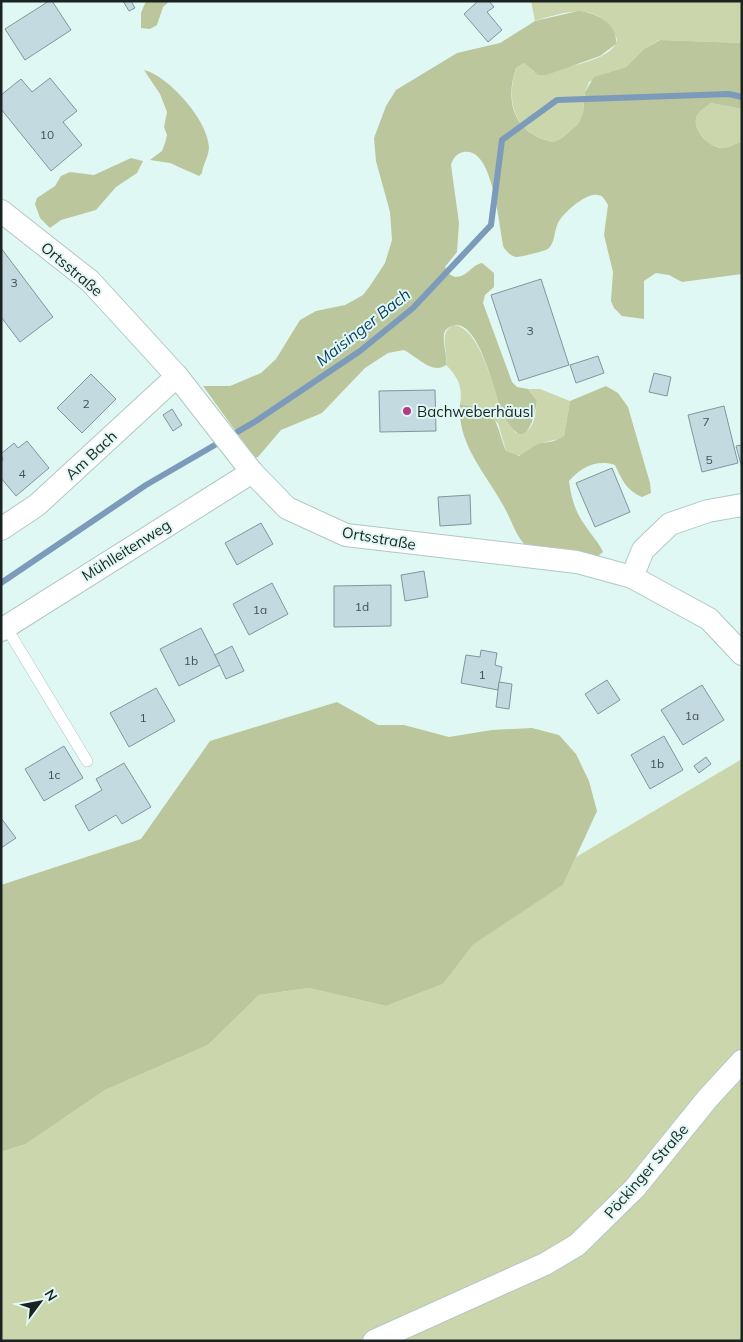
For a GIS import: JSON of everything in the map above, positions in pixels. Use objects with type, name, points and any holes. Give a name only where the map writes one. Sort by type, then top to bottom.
[{"type":"street","name":"Ortsstraße","points":[[1,211],[90,281],[177,376],[246,463],[287,508],[346,535],[577,562],[632,577],[708,619],[742,654]]},
{"type":"street","name":"Am Bach","points":[[1,529],[37,505],[177,376]]},
{"type":"street","name":"Mühlleitenweg","points":[[4,628],[246,463]]},
{"type":"street","points":[[632,577],[643,550],[670,524],[708,511],[742,505]]},
{"type":"street","name":"Pöckinger Straße","points":[[374,1341],[546,1264],[577,1245],[635,1188],[708,1098],[742,1061]]},
{"type":"lane","points":[[4,628],[87,761]]},
{"type":"green space","points":[[146,1],[170,1],[163,7],[157,25],[150,29],[141,28],[141,13]]},
{"type":"green space","points":[[531,1],[742,1],[742,43],[659,40],[644,49],[626,67],[604,74],[589,82],[585,92],[583,113],[578,124],[562,138],[553,142],[540,138],[530,132],[516,115],[512,93],[516,68],[524,63],[534,72],[582,63],[605,54],[613,47],[617,39],[602,18],[592,14],[571,12],[535,21]]},
{"type":"green space","points":[[578,11],[598,16],[604,20],[613,30],[616,44],[600,56],[546,75],[538,75],[524,63],[516,68],[513,81],[512,105],[521,124],[540,138],[553,142],[562,138],[578,124],[583,113],[585,92],[594,77],[626,67],[644,49],[660,40],[742,43],[742,109],[711,103],[698,114],[696,125],[702,136],[712,145],[723,148],[742,142],[742,274],[682,282],[669,275],[656,273],[644,281],[644,319],[622,316],[614,308],[611,301],[613,272],[604,235],[608,205],[604,198],[599,195],[592,195],[581,200],[558,223],[549,248],[516,257],[504,248],[489,175],[482,162],[474,154],[459,153],[451,165],[459,223],[457,252],[445,267],[449,274],[455,277],[463,275],[482,263],[494,273],[494,287],[485,295],[483,303],[512,382],[517,387],[528,389],[537,401],[534,417],[528,430],[523,434],[518,433],[506,419],[487,364],[473,336],[464,328],[455,325],[447,329],[444,335],[446,365],[441,368],[430,366],[404,350],[388,353],[365,368],[322,413],[281,430],[258,457],[255,458],[203,386],[230,386],[261,373],[276,359],[300,320],[316,311],[345,305],[363,295],[385,263],[392,240],[390,212],[376,161],[374,138],[386,106],[396,90],[457,53],[500,43],[535,21]]},
{"type":"green space","points":[[144,70],[165,81],[175,90],[186,101],[202,125],[209,147],[202,173],[199,176],[170,163],[150,160],[162,151],[165,143],[167,135],[164,127],[167,112],[160,94]]},
{"type":"green space","points":[[711,103],[742,109],[742,142],[728,147],[718,147],[707,141],[698,131],[696,119],[698,114]]},
{"type":"green space","points":[[131,158],[143,161],[137,173],[116,187],[96,210],[61,220],[50,228],[40,218],[35,204],[37,198],[55,186],[61,176],[70,172],[94,175]]},
{"type":"green space","points":[[454,325],[465,330],[474,340],[489,372],[501,406],[516,433],[527,431],[533,423],[537,401],[528,389],[540,389],[570,401],[564,436],[541,444],[522,455],[506,451],[498,423],[467,405],[460,404],[461,392],[459,383],[446,365],[446,332]]},
{"type":"green space","points":[[606,386],[618,393],[628,407],[650,483],[651,493],[642,497],[632,492],[615,465],[602,463],[584,468],[569,481],[570,487],[579,515],[603,552],[593,560],[528,548],[517,533],[468,445],[460,418],[460,404],[489,414],[497,424],[506,451],[519,456],[538,444],[554,441],[564,436],[570,401]]},
{"type":"green space","points":[[337,702],[378,725],[404,725],[449,737],[492,730],[532,728],[559,735],[576,754],[589,781],[597,811],[563,885],[473,945],[443,984],[386,1006],[309,988],[259,995],[208,1045],[105,1090],[26,1144],[1,1152],[1,885],[141,839],[210,741]]},
{"type":"green space","points":[[742,759],[742,1341],[1,1341],[1,1152],[26,1144],[105,1090],[208,1045],[259,995],[309,988],[386,1006],[443,984],[473,945],[563,885],[576,857]]},
{"type":"building","points":[[49,1],[52,1],[71,30],[25,60],[5,29]]},
{"type":"building","points":[[123,1],[131,1],[135,8],[129,11]]},
{"type":"building","points":[[478,1],[489,1],[494,7],[487,12],[502,30],[488,42],[464,14]]},
{"type":"building","points":[[50,78],[77,111],[63,122],[82,145],[51,171],[1,109],[1,95],[21,79],[32,92]]},
{"type":"building","points":[[1,248],[53,317],[20,342],[1,317]]},
{"type":"building","points":[[541,279],[569,365],[519,381],[491,295]]},
{"type":"building","points":[[598,356],[604,373],[576,383],[570,365]]},
{"type":"building","points":[[654,373],[671,377],[667,396],[649,392]]},
{"type":"building","points":[[91,374],[116,399],[82,433],[57,408]]},
{"type":"building","name":"Bachweberhäusl","points":[[435,390],[436,431],[380,432],[379,391]]},
{"type":"building","points":[[724,406],[738,463],[702,472],[688,415]]},
{"type":"building","points":[[172,409],[182,425],[173,431],[163,415]]},
{"type":"building","points":[[27,441],[49,468],[16,496],[1,478],[1,462],[3,460],[1,454],[14,443],[18,448]]},
{"type":"building","points":[[742,445],[742,468],[736,446]]},
{"type":"building","points":[[612,468],[630,512],[595,527],[576,483]]},
{"type":"building","points":[[470,495],[471,524],[440,526],[438,497]]},
{"type":"building","points":[[261,523],[273,544],[237,565],[225,543]]},
{"type":"building","points":[[424,571],[428,597],[405,601],[401,575]]},
{"type":"building","points":[[272,583],[288,614],[249,635],[233,604]]},
{"type":"building","points":[[391,585],[391,626],[334,627],[334,586]]},
{"type":"building","points":[[201,628],[220,665],[179,686],[160,649]]},
{"type":"building","points":[[232,646],[244,671],[226,679],[215,655]]},
{"type":"building","points":[[481,650],[497,653],[495,665],[502,667],[498,690],[461,683],[466,655],[480,657]]},
{"type":"building","points":[[607,680],[620,700],[598,714],[585,694]]},
{"type":"building","points":[[499,682],[512,684],[509,709],[496,707]]},
{"type":"building","points":[[702,685],[724,720],[683,745],[661,710]]},
{"type":"building","points":[[156,688],[175,721],[129,747],[110,713]]},
{"type":"building","points":[[664,736],[683,770],[650,789],[631,755]]},
{"type":"building","points":[[64,746],[83,778],[44,801],[25,769]]},
{"type":"building","points":[[706,757],[711,764],[699,773],[694,766]]},
{"type":"building","points":[[124,763],[151,807],[122,824],[116,815],[89,831],[75,806],[102,790],[96,779]]},
{"type":"building","points":[[1,818],[16,838],[1,848]]},
{"type":"waterway","name":"Maisinger Bach","points":[[1,583],[146,485],[256,421],[360,351],[413,308],[491,225],[502,140],[557,100],[729,94],[742,97]]},
{"type":"place","name":"Bachweberhäusl","points":[[407,411]]}]
